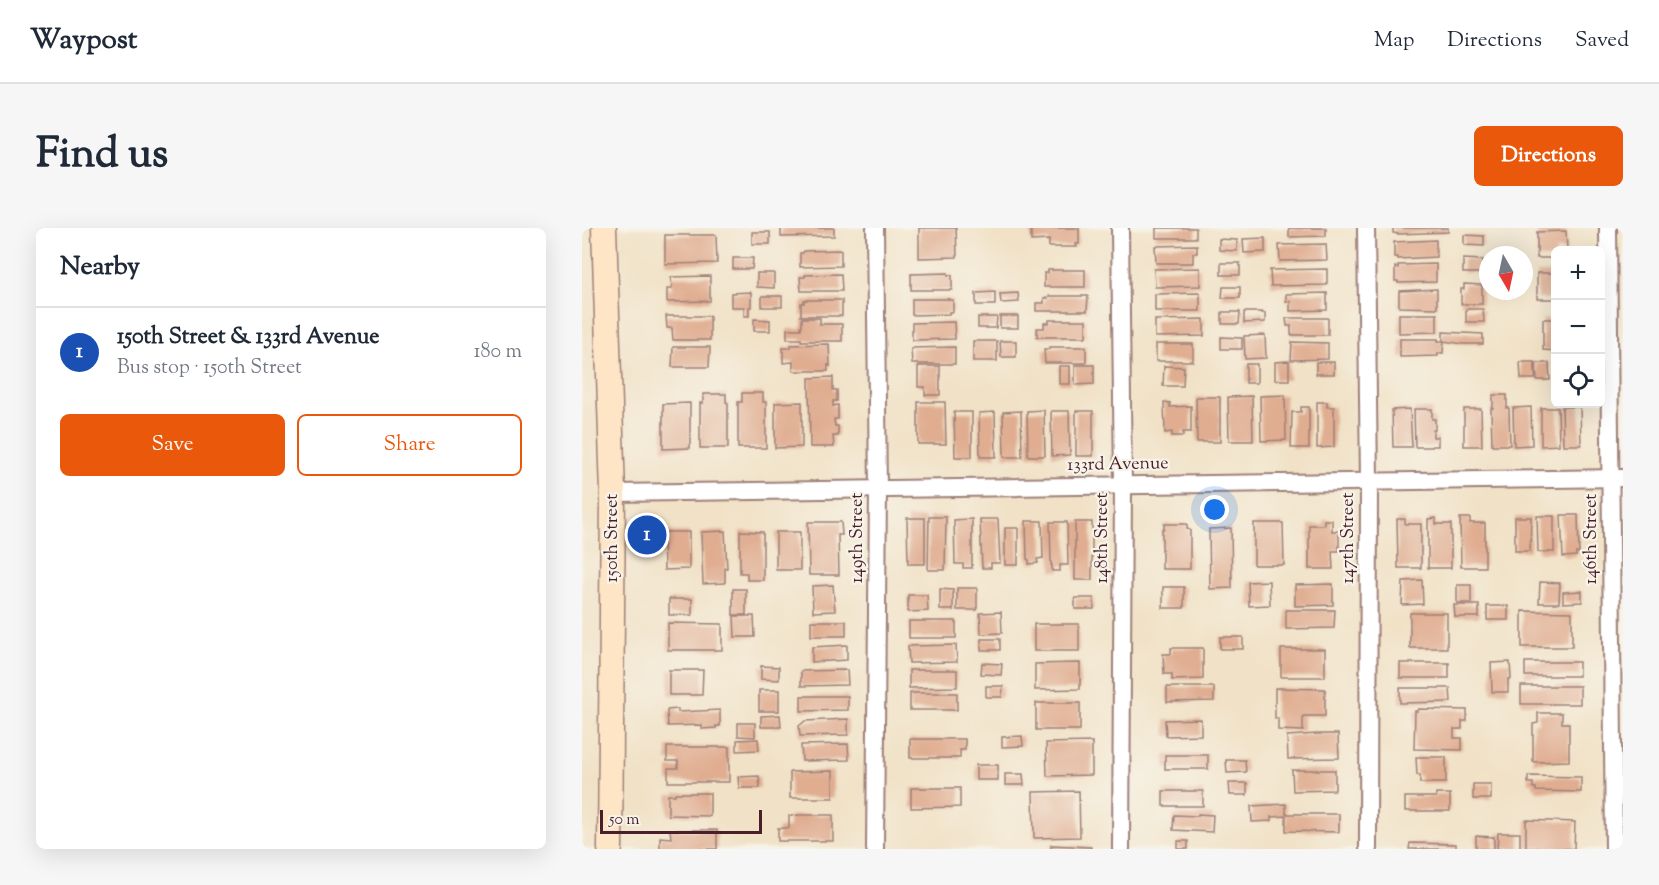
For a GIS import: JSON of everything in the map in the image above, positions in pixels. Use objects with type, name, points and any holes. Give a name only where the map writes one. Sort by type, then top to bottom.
[{"type":"main road","name":"150th Street","points":[[604,228],[613,493],[610,849]]},
{"type":"street","name":"149th Street","points":[[875,228],[878,489],[875,849]]},
{"type":"street","name":"148th Street","points":[[1120,228],[1123,485],[1121,849]]},
{"type":"street","name":"147th Street","points":[[1366,228],[1369,482],[1368,849]]},
{"type":"street","name":"146th Street","points":[[1608,228],[1617,478],[1614,849]]},
{"type":"street","name":"133rd Avenue","points":[[613,493],[1617,478]]},
{"type":"building","points":[[781,228],[834,228],[834,236],[781,237]]},
{"type":"building","points":[[919,228],[956,228],[957,257],[919,258]]},
{"type":"building","points":[[1031,228],[1079,228],[1079,244],[1076,244],[1077,247],[1049,247],[1049,240],[1031,241]]},
{"type":"building","points":[[1156,228],[1196,228],[1196,238],[1156,238]]},
{"type":"building","points":[[1289,228],[1326,228],[1326,236],[1289,237]]},
{"type":"building","points":[[1393,228],[1448,228],[1448,232],[1398,234],[1393,233]]},
{"type":"building","points":[[1566,231],[1567,246],[1551,246],[1551,258],[1537,258],[1537,232]]},
{"type":"building","points":[[752,232],[770,232],[770,244],[752,244]]},
{"type":"building","points":[[665,235],[716,235],[717,263],[665,264]]},
{"type":"building","points":[[1464,235],[1484,236],[1484,246],[1464,245]]},
{"type":"building","points":[[1265,238],[1265,252],[1244,253],[1243,239]]},
{"type":"building","points":[[1219,239],[1237,240],[1237,251],[1219,250]]},
{"type":"building","points":[[1436,240],[1436,257],[1398,259],[1394,257],[1394,242]]},
{"type":"building","points":[[1326,244],[1327,260],[1280,261],[1279,245]]},
{"type":"building","points":[[1197,245],[1197,253],[1193,253],[1193,263],[1156,263],[1155,246]]},
{"type":"building","points":[[841,250],[841,266],[800,267],[800,253],[804,251]]},
{"type":"building","points":[[733,258],[753,258],[752,269],[733,269]]},
{"type":"building","points":[[1463,259],[1479,260],[1479,273],[1463,273]]},
{"type":"building","points":[[1221,263],[1240,263],[1240,275],[1221,275]]},
{"type":"building","points":[[1436,264],[1436,282],[1398,283],[1395,281],[1395,267],[1398,268],[1398,265]]},
{"type":"building","points":[[1200,268],[1200,286],[1155,287],[1154,269]]},
{"type":"building","points":[[1327,269],[1327,285],[1271,286],[1270,270]]},
{"type":"building","points":[[1048,270],[1085,270],[1085,287],[1044,287],[1044,273],[1048,273]]},
{"type":"building","points":[[757,273],[774,273],[774,288],[757,287]]},
{"type":"building","points":[[948,273],[952,275],[952,290],[911,290],[911,274]]},
{"type":"building","points":[[1537,273],[1551,273],[1551,299],[1537,299]]},
{"type":"building","points":[[841,274],[842,291],[801,291],[800,277]]},
{"type":"building","points":[[710,276],[710,301],[667,302],[667,289],[672,289],[671,277]]},
{"type":"building","points":[[1464,284],[1479,285],[1479,300],[1482,300],[1482,304],[1461,304],[1461,289],[1464,289]]},
{"type":"building","points":[[1223,287],[1240,287],[1240,298],[1222,298]]},
{"type":"building","points":[[1437,289],[1437,308],[1399,307],[1399,291]]},
{"type":"building","points":[[751,292],[749,316],[744,316],[744,307],[731,307],[731,293]]},
{"type":"building","points":[[995,292],[995,305],[976,305],[976,293]]},
{"type":"building","points":[[1018,293],[1019,302],[1001,303],[1000,294]]},
{"type":"building","points":[[1200,293],[1200,311],[1155,311],[1155,294]]},
{"type":"building","points":[[1327,293],[1327,310],[1290,311],[1290,301],[1286,301],[1286,294]]},
{"type":"building","points":[[762,296],[782,296],[782,307],[762,307]]},
{"type":"building","points":[[1088,296],[1087,311],[1036,311],[1036,303],[1044,303],[1044,298]]},
{"type":"building","points":[[912,299],[953,300],[953,312],[912,315]]},
{"type":"building","points":[[804,300],[842,300],[842,316],[801,316],[801,303],[804,303]]},
{"type":"building","points":[[1466,309],[1483,309],[1484,322],[1466,322]]},
{"type":"building","points":[[1222,312],[1240,312],[1239,324],[1222,324]]},
{"type":"building","points":[[1244,312],[1265,313],[1265,322],[1244,323]]},
{"type":"building","points":[[1399,314],[1437,314],[1437,332],[1399,333]]},
{"type":"building","points":[[666,316],[710,316],[710,340],[673,340],[672,328],[667,328]]},
{"type":"building","points":[[1000,316],[1018,316],[1018,328],[1000,328]]},
{"type":"building","points":[[978,317],[997,317],[996,328],[978,328]]},
{"type":"building","points":[[802,318],[820,318],[820,324],[842,324],[842,341],[787,339],[787,329],[801,329]]},
{"type":"building","points":[[1286,318],[1328,318],[1328,335],[1291,335],[1291,326],[1287,326]]},
{"type":"building","points":[[754,319],[770,320],[770,331],[754,331]]},
{"type":"building","points":[[1204,319],[1204,336],[1155,337],[1155,320]]},
{"type":"building","points":[[1543,319],[1551,319],[1551,351],[1543,350]]},
{"type":"building","points":[[1049,320],[1086,320],[1086,337],[1037,337],[1037,328],[1044,328],[1044,323],[1049,323]]},
{"type":"building","points":[[954,322],[955,339],[912,340],[912,323]]},
{"type":"building","points":[[1443,332],[1483,334],[1483,344],[1444,341],[1443,353],[1438,353],[1438,356],[1400,357],[1400,339],[1443,341]]},
{"type":"building","points":[[1265,335],[1266,358],[1245,359],[1244,336]]},
{"type":"building","points":[[1221,337],[1242,338],[1242,349],[1221,349]]},
{"type":"building","points":[[973,341],[997,341],[997,361],[973,361]]},
{"type":"building","points":[[1000,341],[1016,341],[1016,357],[1001,357]]},
{"type":"building","points":[[1292,342],[1328,343],[1328,359],[1291,360]]},
{"type":"building","points":[[829,344],[830,366],[828,365],[828,371],[793,371],[793,362],[783,363],[783,348],[791,348],[791,345]]},
{"type":"building","points":[[1156,344],[1193,344],[1193,361],[1156,361]]},
{"type":"building","points":[[673,347],[710,347],[709,367],[672,367]]},
{"type":"building","points":[[955,347],[955,364],[912,364],[911,348]]},
{"type":"building","points":[[1049,347],[1086,347],[1086,363],[1045,363],[1044,349],[1049,349]]},
{"type":"building","points":[[1289,361],[1289,380],[1275,380],[1275,362]]},
{"type":"building","points":[[1316,362],[1334,362],[1334,374],[1316,374]]},
{"type":"building","points":[[1520,362],[1535,362],[1535,379],[1521,379]]},
{"type":"building","points":[[1536,363],[1549,363],[1550,380],[1537,380]]},
{"type":"building","points":[[1246,364],[1257,364],[1257,383],[1246,383]]},
{"type":"building","points":[[1075,365],[1094,365],[1094,384],[1075,385]]},
{"type":"building","points":[[918,366],[940,366],[940,395],[925,395],[925,387],[918,387]]},
{"type":"building","points":[[1059,366],[1070,366],[1070,384],[1059,384]]},
{"type":"building","points":[[1164,366],[1184,367],[1183,386],[1163,386]]},
{"type":"building","points":[[833,377],[833,390],[837,390],[837,401],[833,401],[833,406],[838,405],[838,419],[834,419],[835,426],[838,426],[838,436],[833,436],[834,447],[810,447],[809,378]]},
{"type":"building","points":[[742,393],[763,393],[763,402],[766,402],[766,448],[738,448],[738,402],[742,402]]},
{"type":"building","points":[[703,394],[726,394],[728,448],[700,448],[700,403],[703,403]]},
{"type":"building","points":[[1285,395],[1286,440],[1261,441],[1260,396]]},
{"type":"building","points":[[1493,395],[1507,395],[1510,445],[1492,445]]},
{"type":"building","points":[[1252,396],[1253,441],[1229,441],[1228,397]]},
{"type":"building","points":[[1196,397],[1220,397],[1220,442],[1197,442]]},
{"type":"building","points":[[802,402],[802,447],[775,448],[775,403]]},
{"type":"building","points":[[918,402],[945,402],[946,444],[918,444]]},
{"type":"building","points":[[1164,402],[1170,403],[1170,407],[1191,406],[1191,432],[1183,432],[1183,436],[1172,436],[1172,432],[1165,433]]},
{"type":"building","points":[[1317,402],[1327,402],[1327,407],[1334,407],[1334,447],[1317,448]]},
{"type":"building","points":[[690,403],[690,448],[663,449],[663,404]]},
{"type":"building","points":[[1301,407],[1309,407],[1309,448],[1291,448],[1292,412],[1301,412]]},
{"type":"building","points":[[1531,407],[1532,445],[1514,446],[1513,408]]},
{"type":"building","points":[[1541,408],[1558,408],[1559,445],[1541,446]]},
{"type":"building","points":[[1562,408],[1580,408],[1581,445],[1563,445]]},
{"type":"building","points":[[1410,409],[1412,447],[1393,447],[1392,410]]},
{"type":"building","points":[[1414,409],[1432,409],[1432,419],[1435,419],[1433,437],[1438,437],[1438,446],[1415,447]]},
{"type":"building","points":[[1464,409],[1481,409],[1482,446],[1464,446]]},
{"type":"building","points":[[1044,410],[1045,456],[1028,456],[1027,411]]},
{"type":"building","points":[[1021,411],[1022,457],[1004,457],[1003,412]]},
{"type":"building","points":[[1051,411],[1069,411],[1070,455],[1052,456]]},
{"type":"building","points":[[1076,411],[1093,411],[1093,456],[1076,456]]},
{"type":"building","points":[[954,412],[972,412],[972,457],[955,457]]},
{"type":"building","points":[[995,412],[996,457],[980,457],[979,413]]},
{"type":"building","points":[[1561,515],[1578,515],[1579,553],[1576,553],[1576,556],[1563,557]]},
{"type":"building","points":[[1537,516],[1554,516],[1554,552],[1538,552]]},
{"type":"building","points":[[929,517],[946,517],[945,570],[928,570]]},
{"type":"building","points":[[1515,517],[1531,517],[1530,551],[1515,551]]},
{"type":"building","points":[[907,518],[925,518],[925,564],[908,564]]},
{"type":"building","points":[[1436,518],[1436,524],[1451,524],[1451,568],[1428,568],[1428,519]]},
{"type":"building","points":[[1460,518],[1470,518],[1470,523],[1485,523],[1485,567],[1461,567]]},
{"type":"building","points":[[972,519],[972,568],[963,568],[963,564],[955,564],[954,520]]},
{"type":"building","points":[[980,519],[998,519],[1000,563],[991,563],[991,568],[982,568]]},
{"type":"building","points":[[1397,519],[1405,519],[1405,524],[1421,524],[1421,568],[1398,568]]},
{"type":"building","points":[[1324,520],[1332,520],[1332,531],[1339,531],[1339,551],[1332,551],[1333,569],[1309,569],[1309,525],[1324,525]]},
{"type":"building","points":[[1026,521],[1042,521],[1043,558],[1037,559],[1038,563],[1029,564],[1027,559]]},
{"type":"building","points":[[808,522],[841,522],[842,535],[838,535],[839,575],[809,575]]},
{"type":"building","points":[[1050,522],[1067,522],[1068,565],[1060,565],[1060,571],[1052,571]]},
{"type":"building","points":[[1075,522],[1092,522],[1092,580],[1075,580]]},
{"type":"building","points":[[1254,523],[1283,523],[1284,565],[1254,565]]},
{"type":"building","points":[[1164,524],[1187,524],[1187,529],[1190,530],[1190,569],[1162,569]]},
{"type":"building","points":[[1005,528],[1018,528],[1018,565],[1005,565]]},
{"type":"building","points":[[1231,528],[1232,588],[1210,589],[1209,529]]},
{"type":"building","points":[[725,531],[727,568],[725,568],[725,583],[703,584],[701,532]]},
{"type":"building","points":[[740,531],[763,532],[763,580],[747,580],[747,573],[740,573]]},
{"type":"building","points":[[663,532],[689,532],[689,569],[664,570]]},
{"type":"building","points":[[776,532],[800,532],[800,570],[776,570]]},
{"type":"building","points":[[1422,580],[1423,604],[1402,605],[1403,581]]},
{"type":"building","points":[[1269,581],[1270,605],[1249,606],[1248,582]]},
{"type":"building","points":[[1540,582],[1560,583],[1559,603],[1539,603]]},
{"type":"building","points":[[1333,584],[1333,605],[1295,606],[1295,585]]},
{"type":"building","points":[[833,585],[835,611],[813,612],[812,586]]},
{"type":"building","points":[[1457,585],[1471,585],[1471,603],[1457,603]]},
{"type":"building","points":[[1163,587],[1184,587],[1184,608],[1163,608]]},
{"type":"building","points":[[957,588],[977,588],[977,610],[957,610]]},
{"type":"building","points":[[733,589],[746,589],[746,615],[733,615]]},
{"type":"building","points":[[940,589],[953,590],[953,610],[940,610]]},
{"type":"building","points":[[1582,591],[1582,602],[1563,603],[1563,592]]},
{"type":"building","points":[[908,595],[927,595],[928,611],[908,612]]},
{"type":"building","points":[[1075,598],[1094,598],[1094,609],[1075,609]]},
{"type":"building","points":[[669,599],[692,599],[692,615],[669,615]]},
{"type":"building","points":[[1454,605],[1479,605],[1479,617],[1455,617]]},
{"type":"building","points":[[1487,606],[1508,606],[1508,620],[1487,620]]},
{"type":"building","points":[[1286,610],[1335,610],[1334,628],[1286,629]]},
{"type":"building","points":[[1522,611],[1572,612],[1572,647],[1522,647]]},
{"type":"building","points":[[1001,612],[1002,633],[981,634],[980,613]]},
{"type":"building","points":[[1410,613],[1447,613],[1447,648],[1410,648]]},
{"type":"building","points":[[734,616],[754,616],[755,637],[735,637]]},
{"type":"building","points":[[811,621],[846,621],[846,636],[811,636]]},
{"type":"building","points":[[909,621],[956,621],[956,638],[909,638]]},
{"type":"building","points":[[668,623],[722,624],[722,650],[668,650]]},
{"type":"building","points":[[1034,624],[1079,624],[1079,651],[1034,651]]},
{"type":"building","points":[[1220,637],[1243,637],[1243,649],[1220,649]]},
{"type":"building","points":[[981,639],[1000,639],[1000,650],[981,650]]},
{"type":"building","points":[[847,645],[847,660],[812,662],[812,647]]},
{"type":"building","points":[[956,645],[957,662],[909,663],[908,646]]},
{"type":"building","points":[[1171,648],[1203,648],[1203,679],[1172,680],[1172,674],[1164,674],[1163,654],[1171,654]]},
{"type":"building","points":[[1281,649],[1325,649],[1325,677],[1281,677]]},
{"type":"building","points":[[1510,662],[1511,679],[1508,679],[1508,692],[1492,692],[1491,663]]},
{"type":"building","points":[[1525,662],[1579,662],[1579,676],[1525,676]]},
{"type":"building","points":[[982,663],[1002,664],[1001,675],[981,674]]},
{"type":"building","points":[[1080,663],[1080,689],[1035,690],[1035,664]]},
{"type":"building","points":[[1400,663],[1449,663],[1449,678],[1400,678]]},
{"type":"building","points":[[761,666],[779,667],[779,680],[761,679]]},
{"type":"building","points":[[669,670],[703,670],[702,695],[669,695]]},
{"type":"building","points":[[847,670],[848,685],[801,686],[801,671]]},
{"type":"building","points":[[909,670],[957,670],[957,687],[909,688]]},
{"type":"building","points":[[986,686],[1003,686],[1002,697],[986,697]]},
{"type":"building","points":[[1521,686],[1580,686],[1580,704],[1521,704]]},
{"type":"building","points":[[1167,687],[1214,687],[1214,701],[1167,702]]},
{"type":"building","points":[[1275,688],[1325,689],[1325,716],[1303,716],[1303,731],[1278,730],[1278,718],[1275,718]]},
{"type":"building","points":[[1400,688],[1450,688],[1451,702],[1400,703]]},
{"type":"building","points":[[759,690],[779,690],[779,711],[759,711]]},
{"type":"building","points":[[910,693],[957,693],[957,710],[910,710]]},
{"type":"building","points":[[801,696],[848,696],[848,710],[801,711]]},
{"type":"building","points":[[1036,703],[1080,703],[1080,730],[1036,730]]},
{"type":"building","points":[[678,709],[678,712],[720,710],[720,726],[702,729],[702,725],[668,726],[667,710]]},
{"type":"building","points":[[1418,709],[1467,710],[1467,721],[1462,721],[1462,729],[1454,729],[1454,738],[1462,738],[1462,750],[1414,749],[1415,711]]},
{"type":"building","points":[[1538,713],[1562,713],[1562,723],[1569,723],[1569,761],[1533,762],[1533,724],[1538,723]]},
{"type":"building","points":[[780,715],[781,727],[761,727],[761,716]]},
{"type":"building","points":[[848,719],[848,735],[800,736],[799,726],[805,721]]},
{"type":"building","points":[[1201,719],[1201,735],[1166,736],[1165,720]]},
{"type":"building","points":[[738,723],[755,723],[755,737],[738,736]]},
{"type":"building","points":[[1338,734],[1339,758],[1288,759],[1287,736]]},
{"type":"building","points":[[1022,736],[1023,746],[1002,747],[1002,737]]},
{"type":"building","points":[[758,739],[759,750],[737,751],[737,740]]},
{"type":"building","points":[[910,739],[965,739],[965,750],[960,750],[960,758],[910,758]]},
{"type":"building","points":[[1092,742],[1092,775],[1047,776],[1046,743]]},
{"type":"building","points":[[848,744],[849,760],[802,761],[801,745]]},
{"type":"building","points":[[667,747],[729,747],[729,782],[668,782],[668,768],[678,768],[678,761],[667,761]]},
{"type":"building","points":[[1165,755],[1208,755],[1208,769],[1165,769]]},
{"type":"building","points":[[1416,757],[1446,757],[1446,783],[1420,783]]},
{"type":"building","points":[[1226,760],[1245,760],[1246,772],[1227,773]]},
{"type":"building","points":[[976,765],[998,765],[998,780],[976,780]]},
{"type":"building","points":[[1292,770],[1335,770],[1335,790],[1293,791]]},
{"type":"building","points":[[833,771],[833,798],[790,798],[790,772]]},
{"type":"building","points":[[1005,774],[1023,774],[1024,785],[1005,785]]},
{"type":"building","points":[[759,776],[760,788],[739,788],[738,777]]},
{"type":"building","points":[[1528,776],[1581,777],[1581,792],[1536,791],[1533,783],[1528,783]]},
{"type":"building","points":[[1229,783],[1247,783],[1247,795],[1230,795]]},
{"type":"building","points":[[1473,784],[1491,784],[1491,799],[1473,799]]},
{"type":"building","points":[[911,788],[960,788],[960,807],[911,808]]},
{"type":"building","points":[[1079,791],[1080,837],[1034,838],[1033,792]]},
{"type":"building","points":[[1163,791],[1203,791],[1203,806],[1163,806]]},
{"type":"building","points":[[675,793],[710,793],[710,816],[668,815],[668,795],[675,795]]},
{"type":"building","points":[[1436,794],[1450,794],[1450,811],[1405,811],[1405,797],[1436,797]]},
{"type":"building","points":[[1286,804],[1286,814],[1339,814],[1339,832],[1286,831],[1286,816],[1271,817],[1271,821],[1252,822],[1251,806]]},
{"type":"building","points":[[1198,814],[1213,815],[1212,832],[1173,830],[1174,815],[1198,816]]},
{"type":"building","points":[[833,815],[833,841],[778,841],[778,828],[789,828],[789,816]]},
{"type":"building","points":[[1526,820],[1575,822],[1574,849],[1526,848]]},
{"type":"building","points":[[670,830],[717,830],[717,849],[660,849],[660,837],[671,838]]},
{"type":"building","points":[[1498,833],[1520,833],[1520,849],[1497,849]]},
{"type":"building","points":[[1476,836],[1494,837],[1494,849],[1476,849]]},
{"type":"building","points":[[1178,841],[1188,841],[1188,849],[1178,849]]},
{"type":"building","points":[[1410,843],[1456,844],[1456,849],[1409,849]]},
{"type":"building","points":[[1051,845],[1091,847],[1091,849],[1051,849]]},
{"type":"place","name":"150th Street & 133rd Avenue","points":[[647,535]]}]
